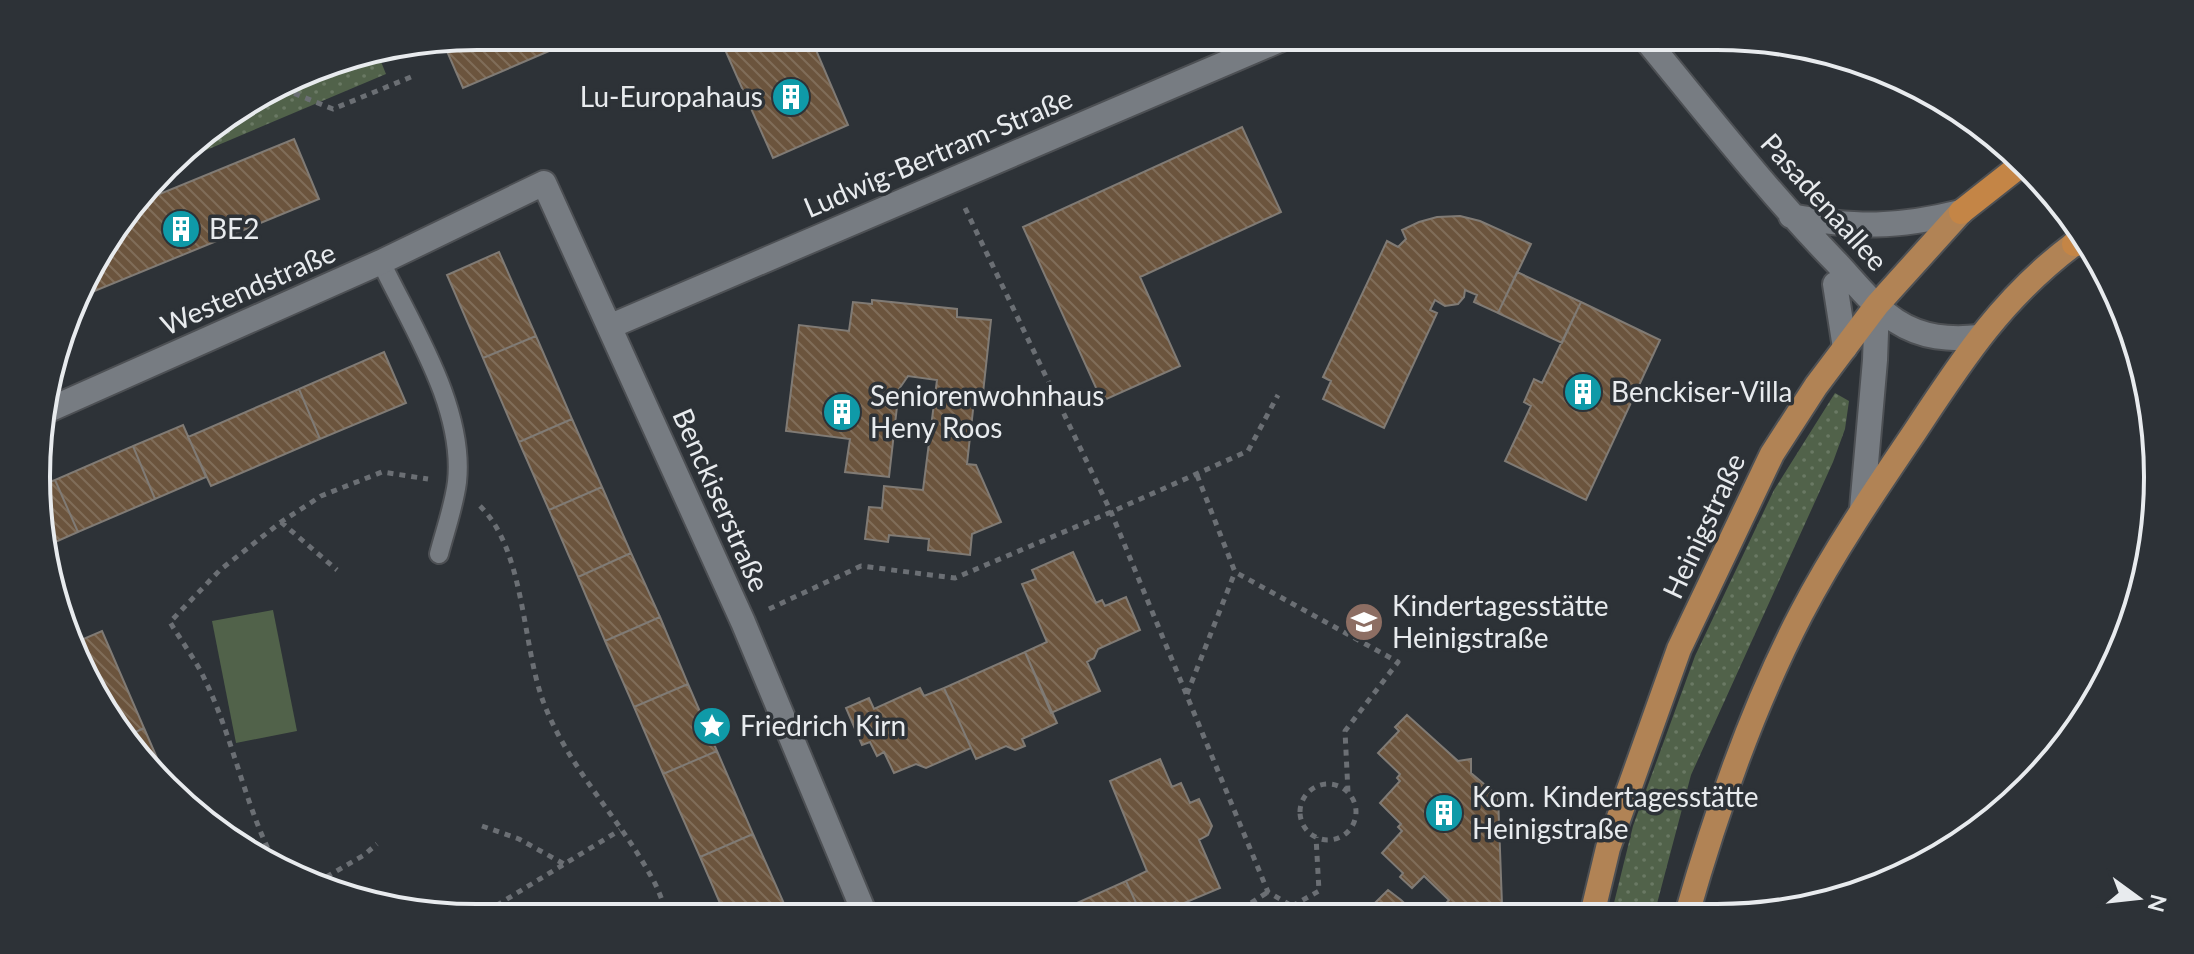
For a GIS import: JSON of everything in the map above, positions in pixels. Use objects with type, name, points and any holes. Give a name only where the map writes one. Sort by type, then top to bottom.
[{"type":"highway","points":[[1961,212],[2014,170]]},
{"type":"main road","name":"Heinigstraße","points":[[1595,904],[1608,848],[1679,649],[1772,454],[1816,386],[1877,305],[1961,212]]},
{"type":"main road","points":[[1690,904],[1760,701],[1801,613],[1862,509],[1979,337],[2045,266],[2075,245]]},
{"type":"street","name":"Ludwig-Bertram-Straße","points":[[611,326],[1256,50]]},
{"type":"street","name":"Pasadenaallee","points":[[1639,50],[1835,284],[1856,302],[1877,305]]},
{"type":"street","name":"Pasadenaallee","points":[[1655,50],[1791,216],[1877,305]]},
{"type":"street","name":"Benckiserstraße","points":[[473,216],[544,183],[743,622],[861,904]]},
{"type":"street","points":[[1791,216],[1840,225],[1881,226],[1920,223],[1961,212]]},
{"type":"street","name":"Westendstraße","points":[[56,407],[381,262],[473,216]]},
{"type":"street","points":[[1835,284],[1845,348]]},
{"type":"street","points":[[1877,305],[1897,322],[1924,334],[1950,340],[1979,337]]},
{"type":"street","points":[[1862,509],[1877,305]]},
{"type":"lane","points":[[381,262],[450,411],[457,449],[457,483],[439,554]]},
{"type":"path","points":[[292,92],[333,109],[411,77]]},
{"type":"path","points":[[952,180],[1111,512],[1268,892],[1289,904]]},
{"type":"path","points":[[743,622],[861,566],[955,578],[1111,512],[1248,451],[1278,395]]},
{"type":"path","points":[[268,850],[205,679],[170,622],[220,570],[281,522],[321,496],[382,472],[457,483],[490,516],[507,550],[543,699],[566,752],[652,878],[663,904]]},
{"type":"path","points":[[1197,475],[1235,572],[1398,662],[1345,731],[1348,792]]},
{"type":"path","points":[[281,522],[337,570]]},
{"type":"path","points":[[1187,695],[1235,572]]},
{"type":"path","points":[[1296,904],[1319,891],[1316,837],[1303,823],[1301,814],[1306,796],[1321,785],[1340,786],[1348,792],[1356,807],[1356,816],[1349,831],[1333,839],[1316,837]]},
{"type":"path","points":[[482,826],[519,839],[565,865]]},
{"type":"path","points":[[500,904],[620,830]]},
{"type":"path","points":[[328,876],[377,844]]},
{"type":"path","points":[[1250,904],[1268,892]]},
{"type":"green space","points":[[381,61],[386,74],[198,154],[240,122],[288,94],[340,73]]},
{"type":"green space","points":[[1835,393],[1849,401],[1845,429],[1833,462],[1691,775],[1657,904],[1614,904],[1633,826],[1695,656],[1774,490]]},
{"type":"green space","points":[[273,610],[297,731],[236,743],[212,621]]},
{"type":"building","points":[[551,50],[463,88],[447,51]]},
{"type":"building","name":"Lu-Europahaus","points":[[725,50],[816,50],[848,125],[773,158]]},
{"type":"building","points":[[1242,127],[1281,212],[1140,277],[1180,366],[1102,401],[1023,227]]},
{"type":"building","name":"BE2","points":[[294,139],[319,199],[92,292],[122,240],[155,196]]},
{"type":"building","points":[[1460,216],[1480,221],[1531,244],[1498,313],[1474,302],[1477,295],[1465,290],[1458,304],[1445,306],[1435,300],[1430,310],[1437,313],[1384,428],[1323,399],[1331,381],[1323,377],[1387,241],[1398,247],[1406,239],[1402,230],[1437,217]]},
{"type":"building","points":[[499,252],[536,336],[483,358],[447,275]]},
{"type":"building","points":[[1517,272],[1581,302],[1562,343],[1498,313]]},
{"type":"building","name":"Seniorenwohnhaus Heny Roos","points":[[872,300],[957,309],[957,317],[991,320],[983,393],[975,392],[967,464],[976,465],[1001,522],[972,534],[970,555],[928,550],[929,539],[889,535],[888,542],[865,539],[869,507],[882,508],[884,486],[923,490],[937,380],[908,376],[899,389],[889,477],[845,472],[850,439],[786,431],[799,325],[849,331],[853,302],[872,304]]},
{"type":"building","name":"Benckiser-Villa","points":[[1581,302],[1660,340],[1586,500],[1505,461],[1531,406],[1524,402],[1534,379],[1542,383]]},
{"type":"building","points":[[536,336],[572,419],[519,442],[483,358]]},
{"type":"building","points":[[384,352],[406,403],[320,439],[299,389]]},
{"type":"building","points":[[299,389],[320,439],[211,486],[188,437]]},
{"type":"building","points":[[572,419],[602,487],[549,510],[519,442]]},
{"type":"building","points":[[183,425],[206,477],[155,499],[133,446]]},
{"type":"building","points":[[133,446],[155,499],[78,532],[55,480]]},
{"type":"building","points":[[55,480],[78,532],[55,542],[51,505],[50,482]]},
{"type":"building","points":[[602,487],[631,553],[578,577],[549,510]]},
{"type":"building","points":[[1073,552],[1096,603],[1102,600],[1105,606],[1126,597],[1140,630],[1098,649],[1094,658],[1087,662],[1100,691],[1051,713],[1025,652],[1047,642],[1022,584],[1036,579],[1032,570]]},
{"type":"building","points":[[631,553],[660,617],[605,641],[578,577]]},
{"type":"building","points":[[660,617],[688,684],[634,707],[605,641]]},
{"type":"building","points":[[102,631],[144,728],[135,732],[122,714],[94,666],[83,639]]},
{"type":"building","points":[[1025,652],[1057,723],[1022,739],[1025,746],[1015,750],[1006,746],[976,759],[944,688]]},
{"type":"building","points":[[688,684],[717,751],[663,774],[634,707]]},
{"type":"building","points":[[920,688],[924,696],[944,688],[971,748],[926,768],[916,764],[894,773],[884,752],[877,756],[870,742],[862,745],[846,708],[869,698],[874,709]]},
{"type":"building","name":"Kom. Kindertagesstätte Heinigstraße","points":[[1407,715],[1458,761],[1471,759],[1471,773],[1498,796],[1502,904],[1445,904],[1449,900],[1424,876],[1412,888],[1400,877],[1403,873],[1382,853],[1402,831],[1398,827],[1401,824],[1380,803],[1400,781],[1397,778],[1400,774],[1378,753],[1399,731],[1395,727]]},
{"type":"building","points":[[144,728],[159,762],[138,737],[135,732]]},
{"type":"building","points":[[717,751],[753,834],[700,857],[663,774]]},
{"type":"building","points":[[1160,759],[1172,787],[1181,783],[1190,803],[1199,799],[1212,826],[1208,835],[1199,840],[1220,888],[1182,904],[1137,904],[1126,881],[1147,871],[1110,781]]},
{"type":"building","points":[[753,834],[784,904],[720,904],[700,857]]},
{"type":"building","points":[[1126,881],[1137,904],[1075,904]]},
{"type":"building","points":[[1388,890],[1405,904],[1379,904],[1376,902]]},
{"type":"place","name":"Lu-Europahaus","points":[[791,97]]},
{"type":"place","name":"BE2","points":[[181,229]]},
{"type":"place","name":"Benckiser-Villa","points":[[1583,392]]},
{"type":"place","name":"Seniorenwohnhaus Heny Roos","points":[[842,412]]},
{"type":"place","name":"Kindertagesstätte Heinigstraße","points":[[1364,622]]},
{"type":"place","name":"Friedrich Kirn","points":[[712,726]]},
{"type":"place","name":"Kom. Kindertagesstätte Heinigstraße","points":[[1444,813]]}]
